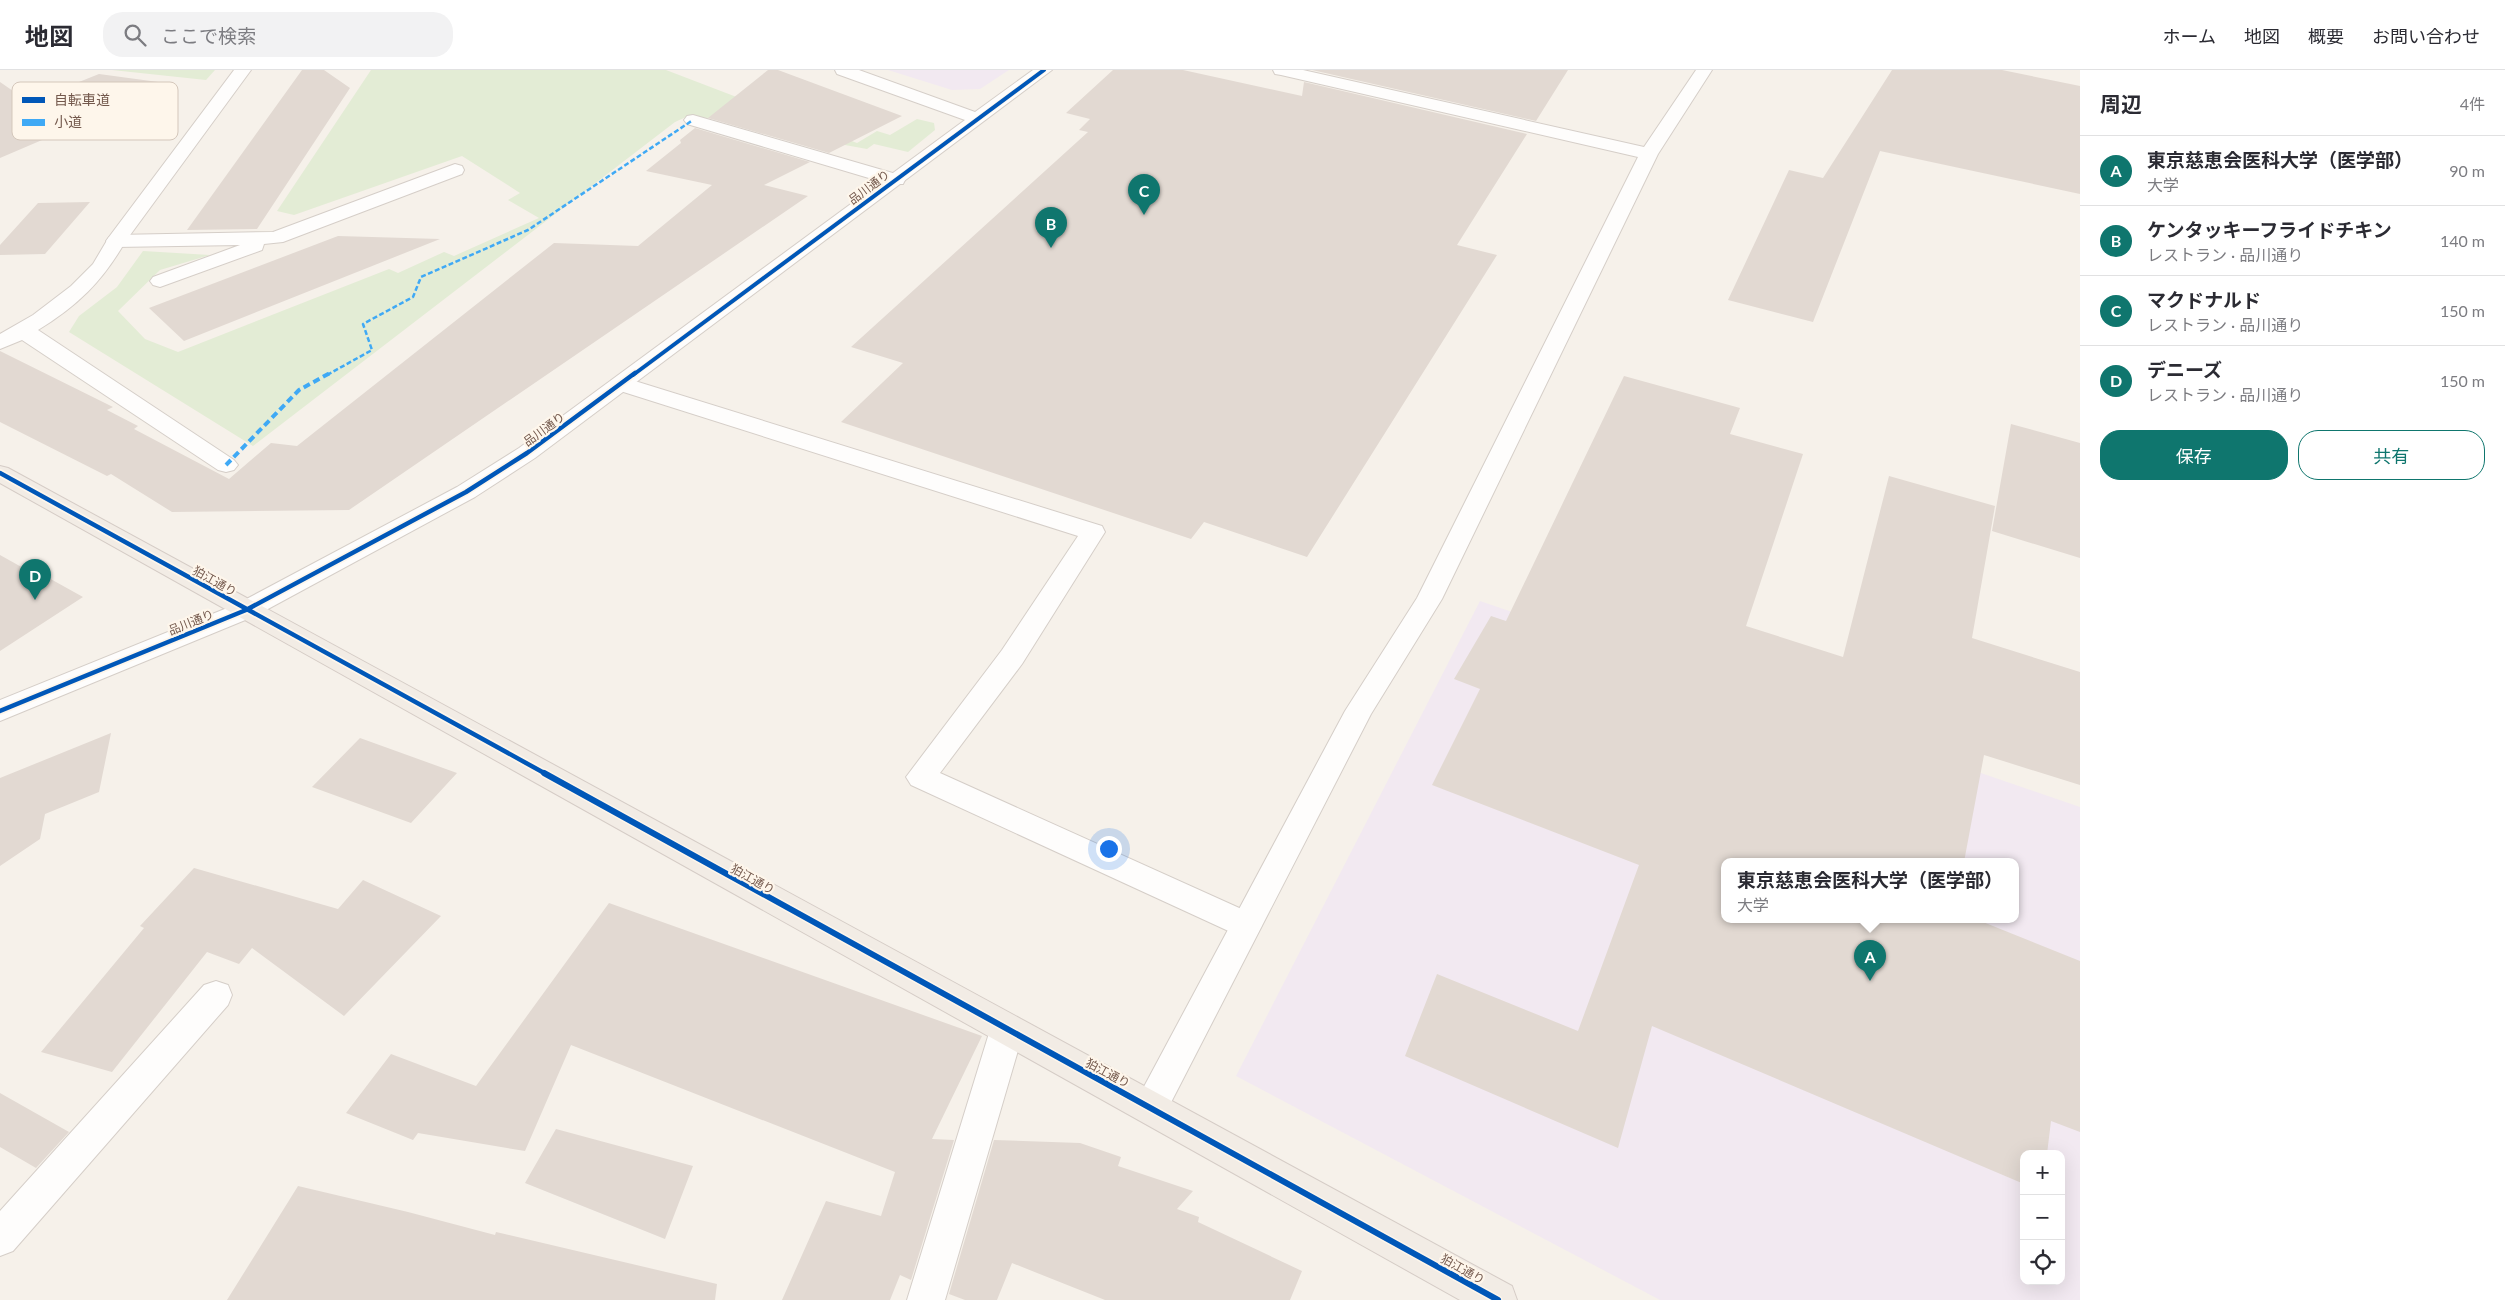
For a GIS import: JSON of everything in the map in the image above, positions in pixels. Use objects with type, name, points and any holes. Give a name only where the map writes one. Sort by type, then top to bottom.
[{"type":"main road","name":"狛江通り","points":[[5,480],[246,610],[1007,1030],[1151,1107],[1498,1300]]},
{"type":"street","points":[[0,343],[24,331],[75,293],[100,268],[116,241],[243,70]]},
{"type":"street","points":[[842,70],[977,119]]},
{"type":"street","name":"品川通り","points":[[0,711],[246,610],[466,492],[527,453],[622,384],[1044,70]]},
{"type":"street","points":[[1281,70],[1649,154]]},
{"type":"street","points":[[1151,1107],[1359,711],[1429,599],[1649,154],[1704,70]]},
{"type":"street","points":[[693,120],[896,180]]},
{"type":"street","points":[[160,282],[455,170]]},
{"type":"street","points":[[116,241],[276,238]]},
{"type":"street","points":[[24,331],[226,465]]},
{"type":"street","points":[[622,384],[1093,532],[1012,657],[921,777],[1246,925]]},
{"type":"street","points":[[0,1238],[216,996]]},
{"type":"street","points":[[926,1300],[1007,1030]]},
{"type":"shaded area","points":[[888,70],[1009,70],[980,89],[952,90]]},
{"type":"shaded area","points":[[1480,601],[2080,807],[2080,1300],[1660,1300],[1236,1076]]},
{"type":"green space","points":[[112,70],[215,70],[206,80]]},
{"type":"green space","points":[[371,70],[666,70],[857,143],[877,131],[890,135],[917,119],[934,123],[935,130],[908,152],[874,144],[867,149],[834,143],[723,109],[709,118],[686,117],[675,122],[253,446],[69,332],[79,316],[117,287],[143,251],[210,255],[160,270],[118,311],[145,339],[178,352],[389,269],[398,273],[444,252],[454,256],[539,218],[508,200],[520,193],[462,156],[294,215],[277,211]]},
{"type":"building","points":[[302,70],[324,70],[350,88],[257,229],[187,230]]},
{"type":"building","points":[[768,70],[778,70],[902,116],[829,153],[708,118]]},
{"type":"building","points":[[1113,70],[1183,70],[1302,96],[1304,82],[1527,134],[1457,245],[1497,255],[1307,557],[1204,522],[1191,539],[841,422],[903,363],[851,347],[1088,132],[1079,130],[1090,119],[1066,113]]},
{"type":"building","points":[[1312,70],[1568,70],[1536,121]]},
{"type":"building","points":[[1892,70],[2002,70],[2080,86],[2080,194],[1880,151],[1813,322],[1728,300],[1789,170],[1823,178]]},
{"type":"building","points":[[99,74],[158,82],[79,82]]},
{"type":"building","points":[[0,82],[12,90],[12,140],[42,140],[0,158]]},
{"type":"building","points":[[695,128],[810,162],[764,185],[808,196],[349,510],[172,512],[111,474],[107,476],[0,422],[0,351],[113,407],[107,410],[138,426],[134,429],[229,479],[271,443],[297,446],[554,243],[638,246],[712,185],[646,171],[681,143],[680,140]]},
{"type":"building","points":[[90,202],[45,254],[0,255],[0,245],[38,203]]},
{"type":"building","points":[[338,236],[440,239],[184,341],[149,308]]},
{"type":"building","points":[[1624,376],[1740,408],[1730,434],[1803,454],[1746,626],[1843,657],[1889,476],[1995,506],[1972,638],[2080,672],[2080,785],[1984,755],[1965,858],[1721,858],[1721,923],[1985,923],[2080,961],[2080,1132],[2051,1121],[2047,1150],[2020,1150],[2020,1182],[1652,1026],[1618,1148],[1405,1056],[1437,974],[1578,1031],[1639,865],[1432,785],[1480,689],[1454,679],[1491,616],[1506,621]]},
{"type":"building","points":[[2011,424],[2080,443],[2080,558],[1992,531]]},
{"type":"building","points":[[0,555],[34,574],[38,572],[83,597],[0,651]]},
{"type":"building","points":[[111,733],[99,792],[45,814],[40,839],[0,866],[0,778]]},
{"type":"building","points":[[360,738],[457,773],[411,823],[312,787]]},
{"type":"building","points":[[194,868],[338,909],[363,880],[441,916],[344,1016],[252,948],[239,964],[207,952],[112,1072],[41,1052],[144,928],[140,926]]},
{"type":"building","points":[[609,903],[982,1036],[932,1139],[954,1140],[911,1280],[900,1275],[890,1300],[782,1300],[826,1201],[881,1216],[895,1172],[571,1045],[525,1151],[418,1133],[413,1140],[346,1113],[391,1054],[476,1086]]},
{"type":"building","points":[[0,1093],[69,1132],[36,1168],[0,1147]]},
{"type":"building","points":[[556,1129],[693,1166],[665,1239],[525,1183]]},
{"type":"building","points":[[994,1140],[1080,1143],[1121,1157],[1118,1166],[1193,1191],[1177,1209],[1199,1217],[1198,1222],[1302,1271],[1290,1300],[1105,1300],[1012,1263],[997,1300],[965,1300],[949,1294]]},
{"type":"building","points":[[298,1186],[495,1235],[496,1232],[717,1284],[715,1300],[227,1300]]},
{"type":"marked path","points":[[226,465],[299,390],[372,350],[363,324],[413,297],[421,277],[528,230],[693,120]]},
{"type":"cycle path","points":[[0,711],[246,610],[466,492],[527,453],[1044,70]]},
{"type":"cycle path","points":[[0,473],[1498,1300]]},
{"type":"place","name":"マクドナルド","points":[[1144,215]]},
{"type":"place","name":"ケンタッキーフライドチキン","points":[[1051,248]]},
{"type":"place","name":"デニーズ","points":[[35,600]]},
{"type":"place","name":"東京慈恵会医科大学（医学部）","points":[[1870,981]]}]
